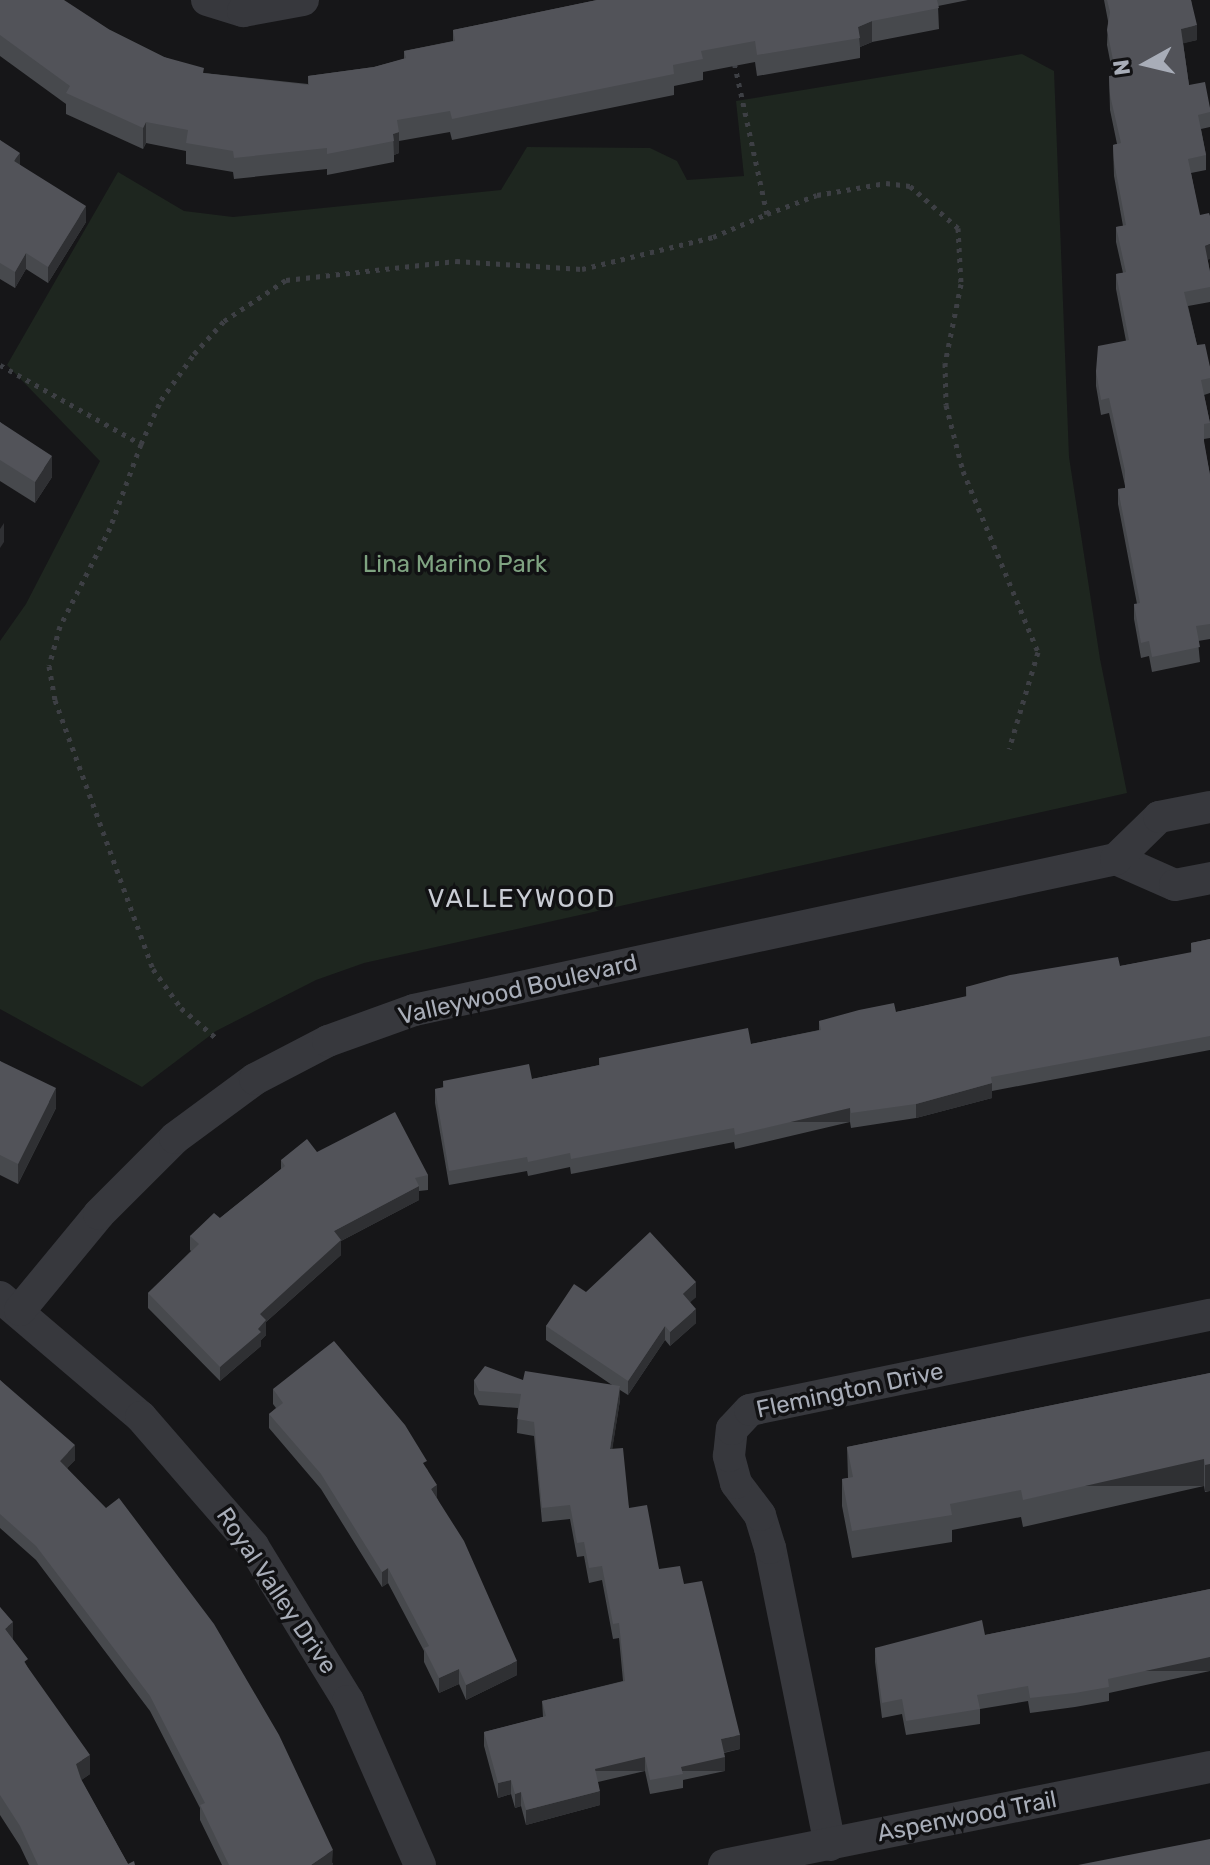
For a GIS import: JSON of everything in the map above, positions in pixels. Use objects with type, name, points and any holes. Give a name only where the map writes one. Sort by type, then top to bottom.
[{"type":"street","points":[[207,0],[243,11],[303,0]]},
{"type":"street","points":[[1210,807],[1159,817],[1116,859],[1175,885],[1210,878]]},
{"type":"street","name":"Valleywood Boulevard","points":[[10,1304],[175,1138],[255,1079],[328,1041],[414,1010],[1116,859]]},
{"type":"street","name":"Royal Valley Drive","points":[[10,1304],[141,1417],[253,1546],[348,1701],[420,1865]]},
{"type":"street","name":"Flemington Drive","points":[[830,1845],[770,1548],[760,1515],[736,1483],[729,1456],[732,1429],[750,1410],[1210,1315]]},
{"type":"street","name":"Aspenwood Trail","points":[[724,1865],[1210,1767]]},
{"type":"path","points":[[731,46],[767,214]]},
{"type":"path","points":[[215,1037],[181,1008],[153,969],[55,700],[49,666],[60,626],[110,528],[161,400],[194,354],[224,321],[286,280],[456,261],[539,270],[582,269],[713,237],[817,195],[886,183],[910,186],[958,228],[961,284],[945,363],[946,405],[963,471],[1038,652],[1009,749]]},
{"type":"path","points":[[0,365],[141,444]]},
{"type":"green space","name":"Lina Marino Park","points":[[1022,54],[1054,71],[1069,457],[1100,659],[1127,793],[364,963],[316,980],[216,1031],[142,1087],[0,1009],[0,641],[26,604],[100,461],[7,365],[118,172],[184,211],[233,217],[501,190],[527,147],[650,148],[677,161],[687,180],[744,176],[736,101]]},
{"type":"building","points":[[0,0],[64,0],[110,30],[164,57],[204,68],[203,73],[309,85],[308,76],[374,67],[406,58],[404,51],[455,41],[453,30],[597,0],[937,0],[939,8],[872,21],[858,27],[860,38],[757,55],[755,41],[701,51],[703,59],[673,65],[674,74],[452,119],[450,111],[397,120],[399,132],[393,134],[394,141],[327,154],[327,148],[234,158],[233,151],[186,143],[188,130],[146,122],[143,128],[66,93],[70,86],[0,35]]},
{"type":"building","points":[[1107,0],[1191,0],[1197,25],[1181,29],[1189,85],[1205,82],[1210,108],[1210,112],[1198,115],[1206,155],[1188,159],[1200,215],[1209,213],[1210,216],[1210,244],[1205,246],[1210,287],[1184,292],[1197,345],[1205,344],[1210,367],[1210,378],[1201,380],[1210,423],[1204,424],[1204,441],[1210,475],[1210,624],[1196,626],[1200,647],[1152,657],[1149,641],[1141,643],[1134,604],[1140,603],[1118,489],[1125,488],[1125,471],[1109,398],[1101,400],[1096,371],[1098,346],[1129,340],[1116,274],[1126,272],[1116,227],[1126,225],[1114,162],[1113,145],[1121,143],[1110,95],[1109,76],[1116,75],[1107,30],[1110,12]]},
{"type":"building","points":[[0,140],[20,153],[14,161],[86,206],[48,267],[26,253],[15,272],[0,263]]},
{"type":"building","points":[[0,422],[52,456],[35,482],[0,460]]},
{"type":"building","points":[[1210,939],[1210,1036],[991,1077],[992,1083],[916,1104],[851,1113],[850,1108],[735,1135],[734,1128],[571,1159],[570,1153],[528,1162],[527,1157],[449,1171],[435,1089],[444,1087],[443,1081],[529,1064],[532,1079],[600,1065],[599,1058],[748,1028],[751,1044],[821,1030],[819,1021],[859,1010],[894,1003],[896,1012],[967,996],[966,987],[1010,975],[1118,957],[1120,966],[1192,952],[1191,943]]},
{"type":"building","points":[[0,1061],[56,1088],[18,1164],[0,1155]]},
{"type":"building","points":[[395,1112],[428,1175],[415,1178],[419,1186],[334,1231],[341,1240],[260,1314],[266,1320],[258,1329],[261,1332],[220,1367],[148,1293],[199,1244],[190,1236],[214,1213],[220,1218],[285,1166],[281,1160],[307,1139],[317,1152]]},
{"type":"building","points":[[650,1232],[696,1282],[683,1294],[696,1309],[670,1332],[665,1326],[628,1381],[546,1326],[574,1284],[586,1292]]},
{"type":"building","points":[[334,1341],[405,1425],[427,1461],[423,1463],[437,1485],[431,1489],[464,1541],[517,1661],[466,1685],[459,1669],[439,1678],[424,1648],[429,1646],[388,1568],[382,1572],[321,1474],[269,1414],[283,1403],[273,1389]]},
{"type":"building","points":[[485,1366],[523,1380],[525,1371],[620,1386],[610,1449],[623,1448],[629,1508],[647,1505],[659,1569],[680,1566],[684,1584],[702,1581],[740,1735],[721,1739],[725,1757],[681,1767],[683,1774],[650,1780],[645,1757],[595,1769],[600,1791],[526,1810],[521,1792],[515,1794],[511,1780],[498,1783],[484,1732],[546,1716],[542,1701],[625,1681],[619,1623],[613,1624],[602,1566],[589,1568],[584,1542],[577,1543],[570,1505],[542,1508],[534,1422],[517,1419],[521,1394],[479,1391],[474,1380]]},
{"type":"building","points":[[1210,1373],[1210,1464],[1205,1465],[1204,1459],[1023,1500],[1021,1490],[950,1504],[952,1515],[852,1531],[842,1479],[853,1477],[847,1447]]},
{"type":"building","points":[[0,1380],[75,1445],[60,1461],[106,1508],[119,1498],[214,1624],[279,1735],[333,1850],[311,1865],[229,1865],[200,1805],[205,1803],[150,1696],[36,1546],[0,1514]]},
{"type":"building","points":[[1210,1589],[1210,1657],[1108,1679],[1109,1687],[1075,1693],[1030,1698],[1028,1686],[977,1695],[980,1709],[906,1721],[902,1699],[882,1703],[875,1648],[982,1620],[985,1635]]},
{"type":"building","points":[[0,1607],[13,1622],[5,1629],[28,1659],[24,1662],[90,1755],[76,1764],[81,1779],[128,1864],[134,1861],[135,1865],[38,1865],[20,1826],[0,1795]]},
{"type":"building","points":[[1210,1839],[1210,1865],[1078,1865]]},
{"type":"district","name":"VALLEYWOOD","points":[[522,899]]}]
